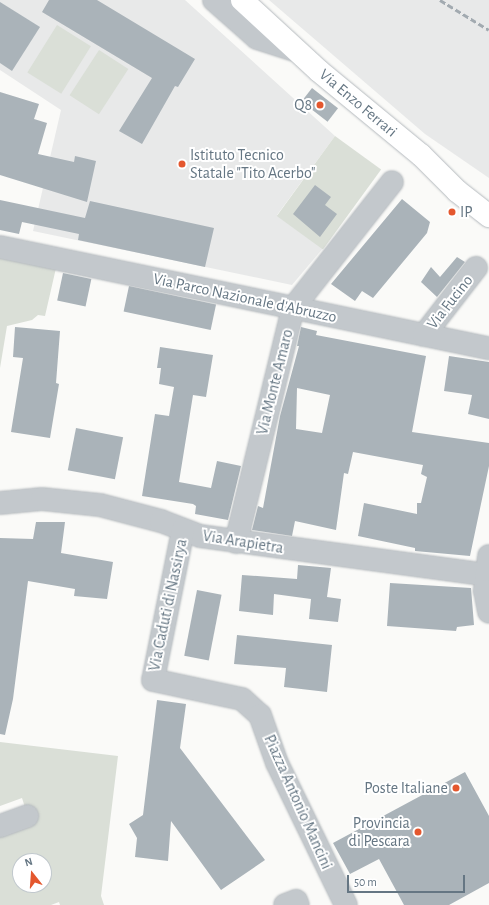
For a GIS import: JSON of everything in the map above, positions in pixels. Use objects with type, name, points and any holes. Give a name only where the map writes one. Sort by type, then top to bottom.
[{"type":"main road","name":"Via Enzo Ferrari","points":[[242,0],[295,50],[421,155],[457,191],[489,216]]},
{"type":"main road","name":"Via Enzo Ferrari","points":[[421,155],[489,197]]},
{"type":"street","name":"Via Enzo Ferrari","points":[[214,0],[257,38],[295,50]]},
{"type":"street","name":"Via Monte Amaro","points":[[236,542],[293,308],[392,182]]},
{"type":"street","name":"Via Parco Nazionale d'Abruzzo","points":[[0,247],[489,348]]},
{"type":"street","name":"Via Fucino","points":[[424,335],[476,268]]},
{"type":"street","name":"Via Arapietra","points":[[0,504],[42,499],[100,505],[183,530],[236,542],[488,568]]},
{"type":"street","name":"Via Caduti di Nassirya","points":[[153,680],[183,530]]},
{"type":"street","points":[[488,568],[489,612]]},
{"type":"street","name":"Piazza Antonio Mancini","points":[[153,680],[242,699],[260,715],[277,763],[346,905]]},
{"type":"street","points":[[0,826],[27,816]]},
{"type":"street","points":[[285,905],[296,901],[298,905]]},
{"type":"shaded area","name":"Istituto Tecnico Statale \"Tito Acerbo\"","points":[[0,0],[185,0],[335,136],[277,215],[324,247],[292,285],[33,231],[61,110],[0,70]]},
{"type":"shaded area","points":[[269,0],[489,0],[489,178],[425,134]]},
{"type":"shaded area","points":[[57,25],[91,46],[61,94],[27,72]]},
{"type":"shaded area","points":[[99,50],[128,69],[99,114],[70,95]]},
{"type":"shaded area","points":[[335,136],[381,170],[323,250],[277,216]]},
{"type":"shaded area","points":[[0,258],[56,268],[45,316],[38,315],[32,320],[7,326],[0,368]]},
{"type":"shaded area","points":[[0,742],[118,756],[101,896],[104,905],[60,905],[59,902],[51,905],[0,905],[0,836],[31,826],[22,798],[0,806]]},
{"type":"building","points":[[49,0],[97,0],[195,59],[178,87],[175,86],[142,144],[119,131],[152,78],[42,12]]},
{"type":"building","points":[[0,2],[40,27],[12,71],[0,63]]},
{"type":"building","points":[[312,88],[338,108],[328,122],[302,101]]},
{"type":"building","points":[[0,92],[39,104],[34,119],[47,123],[38,154],[74,162],[75,156],[96,161],[87,202],[0,175]]},
{"type":"building","points":[[315,185],[331,197],[325,205],[337,214],[320,237],[293,214]]},
{"type":"building","points":[[402,199],[430,222],[427,233],[373,298],[362,291],[355,301],[331,284]]},
{"type":"building","points":[[0,200],[85,218],[90,201],[214,228],[205,267],[78,240],[79,234],[22,222],[19,234],[0,230]]},
{"type":"building","points":[[457,257],[465,262],[437,297],[421,282],[431,267],[440,277]]},
{"type":"building","points":[[63,273],[91,279],[86,306],[57,300]]},
{"type":"building","points":[[129,286],[216,305],[211,330],[124,311]]},
{"type":"building","points":[[15,327],[60,331],[56,383],[59,384],[50,438],[11,432],[23,358],[13,357]]},
{"type":"building","points":[[301,327],[317,331],[316,335],[426,356],[412,432],[489,443],[489,466],[470,556],[415,551],[415,548],[358,536],[364,503],[417,514],[417,503],[421,503],[427,477],[421,474],[423,465],[353,452],[348,474],[344,473],[336,530],[295,521],[292,536],[252,530],[258,506],[263,508],[280,416],[299,346],[297,346]],"holes":[[[297,388],[330,395],[322,433],[296,429]]]},
{"type":"building","points":[[160,347],[213,355],[206,397],[193,395],[179,482],[211,488],[217,461],[241,466],[228,520],[195,514],[196,506],[193,504],[142,496],[155,414],[169,416],[174,387],[159,384],[161,368],[157,368]]},
{"type":"building","points":[[449,356],[489,362],[489,419],[468,414],[472,395],[444,391]]},
{"type":"building","points":[[76,428],[123,437],[115,479],[68,470]]},
{"type":"building","points":[[36,522],[65,522],[61,553],[113,562],[107,599],[74,596],[75,589],[28,581],[13,699],[5,735],[0,734],[0,538],[33,539]]},
{"type":"building","points":[[298,565],[331,568],[327,597],[341,599],[338,622],[309,619],[311,599],[274,594],[273,615],[239,611],[242,575],[297,579]]},
{"type":"building","points":[[390,583],[471,588],[474,625],[457,627],[456,631],[387,626]]},
{"type":"building","points":[[197,590],[222,595],[209,661],[184,656]]},
{"type":"building","points":[[237,635],[332,645],[327,692],[284,687],[286,668],[234,664]]},
{"type":"building","points":[[157,700],[186,704],[180,748],[265,860],[221,890],[171,821],[168,861],[135,857],[137,838],[129,824],[143,815]]},
{"type":"building","points":[[465,772],[489,816],[489,883],[449,905],[404,905],[379,859],[350,874],[333,843]]},
{"type":"railway","points":[[440,0],[489,30]]},
{"type":"place","name":"Q8","points":[[320,105]]},
{"type":"place","name":"Istituto Tecnico Statale \"Tito Acerbo\"","points":[[182,164]]},
{"type":"place","name":"IP","points":[[452,212]]},
{"type":"place","name":"Poste Italiane","points":[[456,788]]},
{"type":"place","name":"Provincia di Pescara","points":[[418,832]]}]
